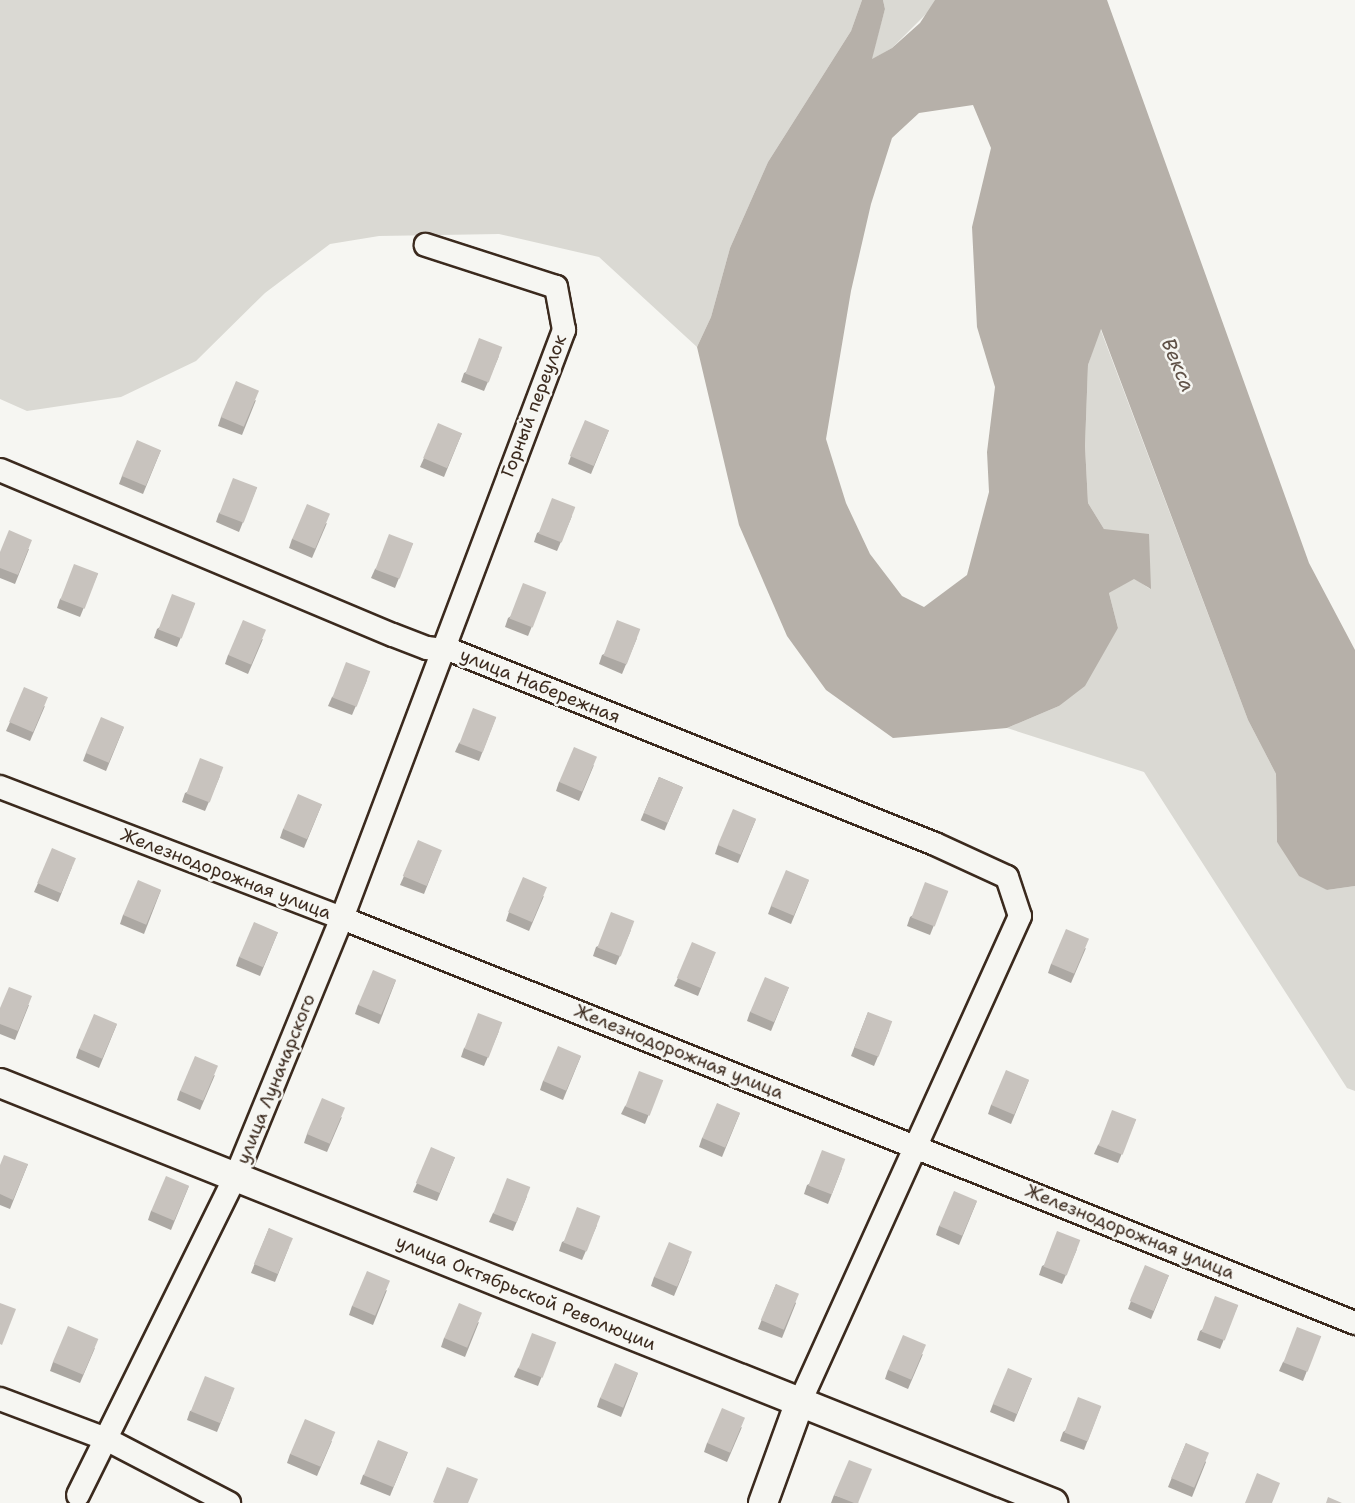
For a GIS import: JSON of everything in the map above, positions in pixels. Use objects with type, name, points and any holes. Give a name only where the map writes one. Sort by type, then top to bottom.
[{"type":"street","name":"Горный переулок","points":[[426,245],[556,287],[564,330],[440,649]]},
{"type":"street","name":"улица Набережная","points":[[0,470],[393,635],[453,651],[945,849],[1006,877],[1020,916],[916,1147]]},
{"type":"street","name":"улица Луначарского","points":[[78,1495],[236,1176],[342,918],[440,649]]},
{"type":"street","name":"Железнодорожная улица","points":[[0,787],[342,918],[1355,1323]]},
{"type":"street","name":"улица Октябрьской Революции","points":[[0,1083],[799,1404],[1053,1503]]},
{"type":"street","points":[[763,1503],[799,1404],[916,1147]]},
{"type":"street","points":[[0,1399],[106,1439],[229,1503]]},
{"type":"shaded area","points":[[0,0],[862,0],[851,31],[768,162],[730,248],[711,317],[697,347],[599,257],[499,234],[379,236],[330,244],[265,293],[196,361],[121,397],[27,411],[0,399]]},
{"type":"shaded area","points":[[883,0],[935,0],[936,4],[892,48],[871,60],[885,9]]},
{"type":"shaded area","points":[[1100,328],[1248,720],[1276,774],[1277,842],[1327,890],[1355,886],[1355,1091],[1347,1088],[1144,772],[1007,728],[1059,706],[1118,628],[1109,593],[1134,578],[1150,589],[1104,529],[1088,503],[1085,446],[1088,365]]},
{"type":"water","name":"Векса","points":[[862,0],[883,0],[885,9],[872,59],[892,48],[920,23],[935,0],[1107,0],[1309,563],[1355,650],[1355,886],[1327,890],[1299,876],[1277,842],[1276,774],[1248,720],[1101,329],[1088,365],[1085,446],[1088,503],[1104,529],[1149,534],[1151,589],[1134,579],[1109,593],[1118,628],[1085,686],[1059,706],[1007,728],[893,738],[826,690],[787,636],[739,525],[697,347],[711,317],[730,248],[768,162],[851,31]],"holes":[[[973,105],[991,148],[972,227],[977,327],[995,387],[987,452],[989,492],[967,575],[924,607],[902,596],[870,554],[846,503],[826,439],[851,291],[871,204],[892,138],[919,113]]]},
{"type":"building","points":[[479,338],[502,347],[489,382],[465,373]]},
{"type":"building","points":[[236,381],[259,391],[244,427],[221,417]]},
{"type":"building","points":[[585,420],[609,430],[594,466],[570,456]]},
{"type":"building","points":[[438,423],[462,433],[447,468],[423,458]]},
{"type":"building","points":[[137,440],[161,450],[146,486],[122,476]]},
{"type":"building","points":[[233,478],[257,487],[244,523],[219,513]]},
{"type":"building","points":[[552,498],[575,507],[562,542],[538,533]]},
{"type":"building","points":[[307,504],[330,514],[315,549],[292,539]]},
{"type":"building","points":[[9,530],[32,540],[18,575],[0,568],[0,552]]},
{"type":"building","points":[[389,534],[413,543],[400,579],[375,569]]},
{"type":"building","points":[[74,564],[98,573],[85,609],[60,599]]},
{"type":"building","points":[[523,583],[546,592],[533,627],[509,618]]},
{"type":"building","points":[[172,594],[195,603],[182,638],[158,629]]},
{"type":"building","points":[[243,620],[266,630],[251,665],[228,655]]},
{"type":"building","points":[[617,620],[640,629],[627,664],[603,655]]},
{"type":"building","points":[[346,662],[370,671],[357,707],[332,697]]},
{"type":"building","points":[[24,687],[48,697],[33,732],[9,722]]},
{"type":"building","points":[[473,708],[496,717],[483,752],[459,743]]},
{"type":"building","points":[[101,717],[124,727],[109,763],[86,753]]},
{"type":"building","points":[[574,747],[597,757],[582,792],[559,782]]},
{"type":"building","points":[[200,758],[223,767],[210,802],[186,793]]},
{"type":"building","points":[[659,777],[683,787],[668,823],[644,813]]},
{"type":"building","points":[[298,794],[322,804],[307,839],[283,829]]},
{"type":"building","points":[[733,809],[756,819],[741,855],[718,845]]},
{"type":"building","points":[[418,840],[442,850],[427,886],[403,876]]},
{"type":"building","points":[[52,848],[76,858],[61,893],[37,883]]},
{"type":"building","points":[[786,870],[809,880],[794,916],[771,906]]},
{"type":"building","points":[[523,877],[547,887],[532,922],[508,912]]},
{"type":"building","points":[[138,880],[161,890],[146,925],[123,915]]},
{"type":"building","points":[[925,882],[948,891],[935,926],[911,917]]},
{"type":"building","points":[[611,912],[634,921],[621,956],[597,947]]},
{"type":"building","points":[[254,922],[278,932],[263,967],[239,957]]},
{"type":"building","points":[[1066,929],[1089,939],[1074,974],[1051,964]]},
{"type":"building","points":[[692,942],[716,952],[701,988],[677,978]]},
{"type":"building","points":[[373,970],[396,980],[381,1015],[358,1005]]},
{"type":"building","points":[[765,977],[789,987],[774,1022],[750,1012]]},
{"type":"building","points":[[9,987],[32,996],[18,1031],[0,1024],[0,1008]]},
{"type":"building","points":[[868,1012],[892,1021],[879,1057],[854,1047]]},
{"type":"building","points":[[478,1013],[502,1022],[489,1058],[464,1048]]},
{"type":"building","points":[[94,1014],[117,1024],[102,1059],[79,1049]]},
{"type":"building","points":[[558,1046],[581,1056],[566,1091],[543,1081]]},
{"type":"building","points":[[195,1056],[218,1066],[203,1101],[180,1091]]},
{"type":"building","points":[[1006,1070],[1029,1080],[1014,1115],[991,1105]]},
{"type":"building","points":[[639,1071],[663,1080],[650,1116],[625,1106]]},
{"type":"building","points":[[322,1098],[345,1108],[330,1144],[307,1134]]},
{"type":"building","points":[[717,1103],[740,1113],[725,1148],[702,1138]]},
{"type":"building","points":[[1112,1110],[1136,1119],[1123,1155],[1098,1145]]},
{"type":"building","points":[[431,1147],[455,1157],[440,1193],[416,1183]]},
{"type":"building","points":[[822,1150],[845,1159],[832,1194],[808,1185]]},
{"type":"building","points":[[4,1155],[28,1164],[13,1200],[0,1194],[0,1165]]},
{"type":"building","points":[[166,1176],[189,1186],[174,1221],[151,1211]]},
{"type":"building","points":[[507,1178],[530,1187],[517,1222],[493,1213]]},
{"type":"building","points":[[954,1191],[977,1201],[962,1236],[939,1226]]},
{"type":"building","points":[[577,1207],[600,1216],[587,1251],[563,1242]]},
{"type":"building","points":[[269,1228],[293,1238],[278,1274],[254,1264]]},
{"type":"building","points":[[1057,1231],[1080,1240],[1067,1275],[1043,1266]]},
{"type":"building","points":[[669,1242],[692,1252],[677,1287],[654,1277]]},
{"type":"building","points":[[1145,1265],[1169,1275],[1154,1311],[1130,1301]]},
{"type":"building","points":[[367,1271],[390,1281],[375,1316],[352,1306]]},
{"type":"building","points":[[776,1284],[799,1294],[784,1330],[761,1320]]},
{"type":"building","points":[[1215,1296],[1238,1305],[1225,1340],[1201,1331]]},
{"type":"building","points":[[0,1303],[16,1309],[2,1345],[0,1344]]},
{"type":"building","points":[[459,1303],[482,1313],[467,1348],[444,1338]]},
{"type":"building","points":[[68,1326],[98,1339],[83,1375],[53,1362]]},
{"type":"building","points":[[1297,1327],[1321,1336],[1308,1372],[1283,1362]]},
{"type":"building","points":[[532,1333],[556,1342],[543,1378],[518,1368]]},
{"type":"building","points":[[903,1335],[926,1345],[911,1380],[888,1370]]},
{"type":"building","points":[[615,1363],[638,1373],[623,1408],[600,1398]]},
{"type":"building","points":[[1008,1368],[1032,1378],[1017,1414],[993,1404]]},
{"type":"building","points":[[205,1376],[235,1388],[220,1423],[191,1411]]},
{"type":"building","points":[[1078,1397],[1101,1406],[1088,1441],[1064,1432]]},
{"type":"building","points":[[722,1408],[745,1418],[730,1453],[707,1443]]},
{"type":"building","points":[[305,1419],[335,1432],[321,1467],[290,1454]]},
{"type":"building","points":[[378,1440],[408,1452],[393,1487],[364,1475]]},
{"type":"building","points":[[1186,1443],[1209,1453],[1194,1488],[1171,1478]]},
{"type":"building","points":[[849,1460],[872,1469],[858,1503],[834,1495]]},
{"type":"building","points":[[447,1467],[478,1479],[468,1503],[433,1502]]},
{"type":"building","points":[[1257,1473],[1280,1483],[1272,1503],[1245,1503]]},
{"type":"building","points":[[1328,1497],[1342,1503],[1326,1503]]}]
